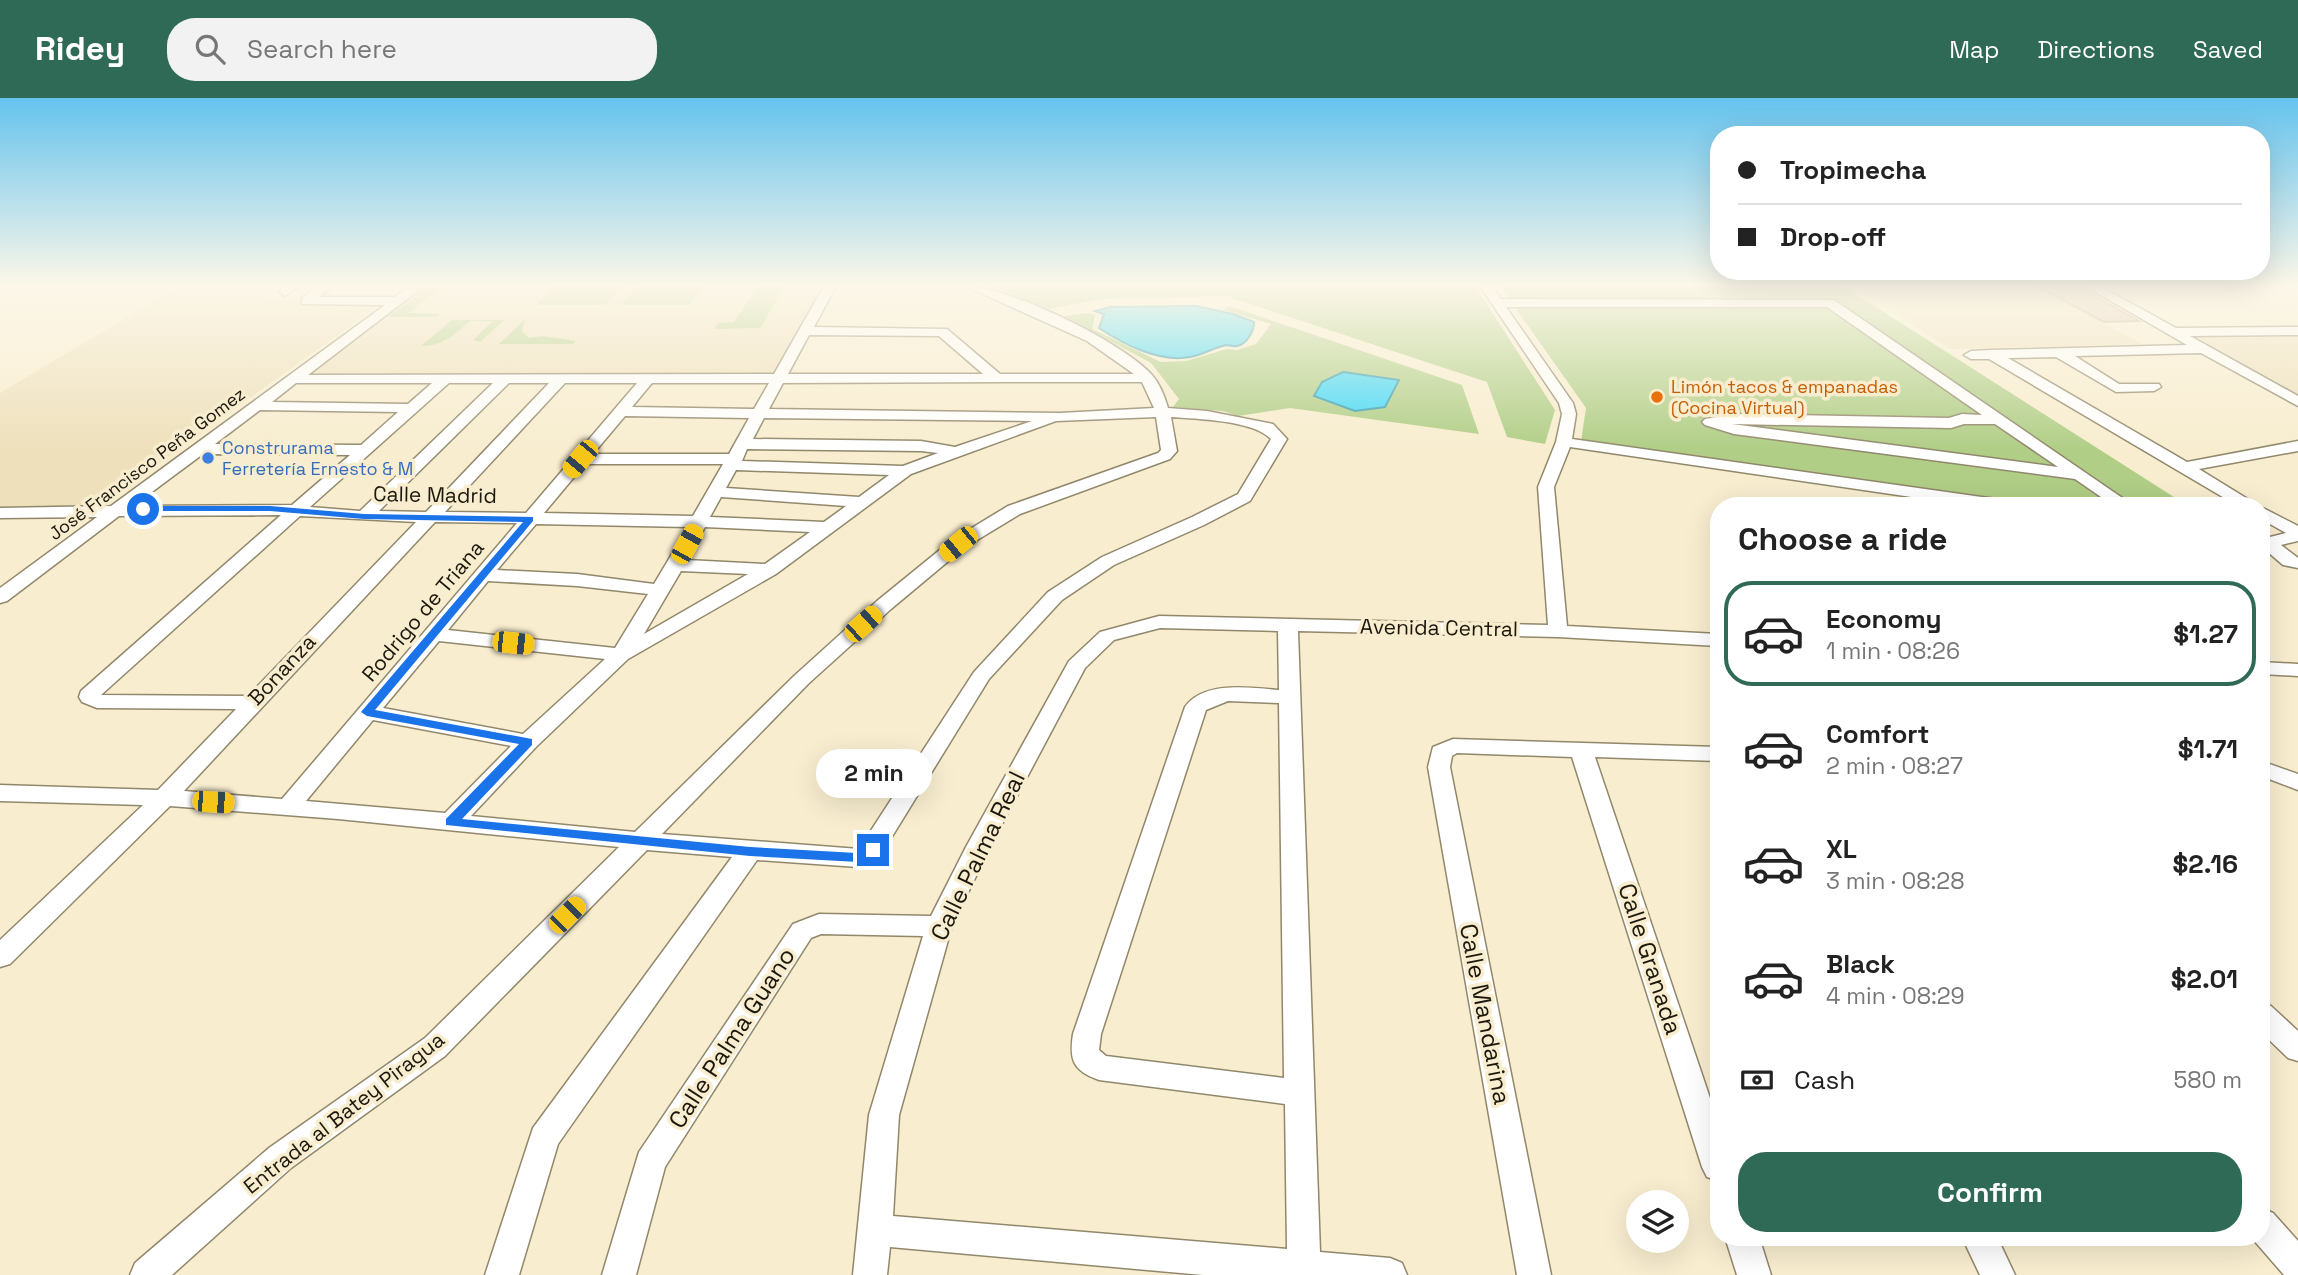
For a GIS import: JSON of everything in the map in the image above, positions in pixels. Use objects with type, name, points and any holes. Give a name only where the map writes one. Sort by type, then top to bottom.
[{"type":"street","name":"José Francisco Peña Gomez","points":[[0,597],[344,341]]},
{"type":"street","points":[[621,655],[675,565],[800,341]]},
{"type":"street","points":[[953,341],[999,380]]},
{"type":"street","name":"Entrada al Batey Piragua","points":[[147,1275],[280,1158],[435,1047],[801,680],[884,605],[958,544],[1014,510],[1164,456],[1168,451],[1164,412],[1146,378],[1126,359],[1092,341]]},
{"type":"street","points":[[1524,341],[1566,403],[1569,414],[1564,442],[1546,487],[1558,631]]},
{"type":"street","points":[[1885,341],[2113,497]]},
{"type":"street","points":[[2187,341],[2298,402]]},
{"type":"street","points":[[1971,355],[2202,349]]},
{"type":"street","points":[[2057,351],[2116,388],[2154,387]]},
{"type":"street","points":[[1991,354],[2236,497]]},
{"type":"street","points":[[292,379],[1146,378]]},
{"type":"street","points":[[252,703],[97,701],[90,697],[92,691],[445,379]]},
{"type":"street","points":[[364,516],[504,380]]},
{"type":"street","name":"Bonanza","points":[[0,957],[164,798],[560,380]]},
{"type":"street","name":"Rodrigo de Triana","points":[[287,808],[647,380]]},
{"type":"street","points":[[256,406],[411,408]]},
{"type":"street","points":[[0,793],[164,798],[451,822],[750,852],[858,858],[867,855],[879,841],[981,676],[1055,596],[1108,561],[1199,521],[1244,497],[1279,439],[1268,426],[1206,415],[1164,412],[1060,417],[760,415],[621,411]]},
{"type":"street","points":[[451,822],[528,742],[621,655],[769,570],[905,471],[1060,417]]},
{"type":"street","points":[[1999,420],[1962,419],[1951,424],[1734,419],[1710,422],[1734,429],[2082,475]]},
{"type":"street","points":[[1564,442],[1947,497]]},
{"type":"street","points":[[580,459],[736,456],[921,446],[955,452]]},
{"type":"street","points":[[2184,467],[2298,446]]},
{"type":"street","points":[[199,449],[363,450]]},
{"type":"street","points":[[736,456],[905,471]]},
{"type":"street","points":[[716,492],[860,502]]},
{"type":"street","name":"Calle Madrid","points":[[0,513],[117,509],[270,509],[364,516],[828,527]]},
{"type":"street","points":[[2270,518],[2298,535]]},
{"type":"street","points":[[2270,542],[2298,535]]},
{"type":"street","points":[[2270,545],[2289,561],[2298,563]]},
{"type":"street","points":[[675,565],[769,570]]},
{"type":"street","points":[[483,575],[577,580],[660,590]]},
{"type":"street","name":"Avenida Central","points":[[1159,622],[1558,631],[1710,640]]},
{"type":"street","name":"Calle Palma Real","points":[[870,1275],[884,1115],[939,926],[978,847],[1076,665],[1107,636],[1159,622]]},
{"type":"street","points":[[1288,625],[1304,1266]]},
{"type":"street","points":[[433,634],[621,655]]},
{"type":"street","points":[[2270,668],[2298,670]]},
{"type":"street","points":[[1289,697],[1220,695],[1206,698],[1196,707],[1087,1034],[1084,1055],[1099,1068],[1299,1093]]},
{"type":"street","points":[[367,712],[528,742]]},
{"type":"street","name":"Calle Mandarina","points":[[1534,1275],[1439,767],[1441,752],[1453,746],[1582,752]]},
{"type":"street","points":[[1582,752],[1710,754]]},
{"type":"street","name":"Calle Granada","points":[[1582,752],[1710,1143]]},
{"type":"street","points":[[2270,771],[2298,782]]},
{"type":"street","points":[[502,1275],[544,1138],[750,852]]},
{"type":"street","name":"Calle Palma Guano","points":[[619,1275],[650,1162],[802,931],[819,924],[939,926]]},
{"type":"street","points":[[2270,1023],[2298,1049]]},
{"type":"street","points":[[876,1230],[1390,1275]]},
{"type":"street","points":[[2270,1234],[2298,1266]]},
{"type":"street","points":[[1745,1246],[1754,1275]]},
{"type":"street","points":[[1984,1246],[1998,1275]]},
{"type":"shaded area","points":[[87,341],[329,341],[102,504],[0,509],[0,393]]},
{"type":"shaded area","points":[[352,341],[793,341],[776,373],[306,375]]},
{"type":"shaded area","points":[[1937,341],[2136,341],[2142,344],[1950,349]]},
{"type":"shaded area","points":[[2187,341],[2298,341],[2298,402]]},
{"type":"green space","points":[[427,341],[444,341],[429,346],[421,346]]},
{"type":"green space","points":[[502,341],[576,341],[573,344],[499,344]]},
{"type":"green space","points":[[1110,341],[1117,341],[1161,362],[1186,361],[1256,344],[1258,341],[1332,341],[1462,385],[1479,434],[1290,408],[1238,416],[1223,411],[1173,407],[1179,399],[1151,363]]},
{"type":"green space","points":[[1362,341],[1510,341],[1555,410],[1545,444],[1507,437],[1487,382]]},
{"type":"green space","points":[[1539,341],[1929,341],[2174,497],[1907,497],[1580,448],[1586,408]]},
{"type":"water","points":[[1121,341],[1246,341],[1237,346],[1226,345],[1199,355],[1178,358],[1154,355]]},
{"type":"water","points":[[1343,372],[1399,380],[1385,407],[1355,411],[1314,396],[1322,382]]},
{"type":"place","name":"Limón tacos & empanadas (Cocina Virtual)","points":[[1657,397]]},
{"type":"place","name":"Construrama Ferretería Ernesto & M","points":[[208,458]]},
{"type":"route","points":[[143,509],[270,509],[364,516],[530,519],[367,712],[528,742],[451,822],[750,852],[858,858],[873,850]]}]
